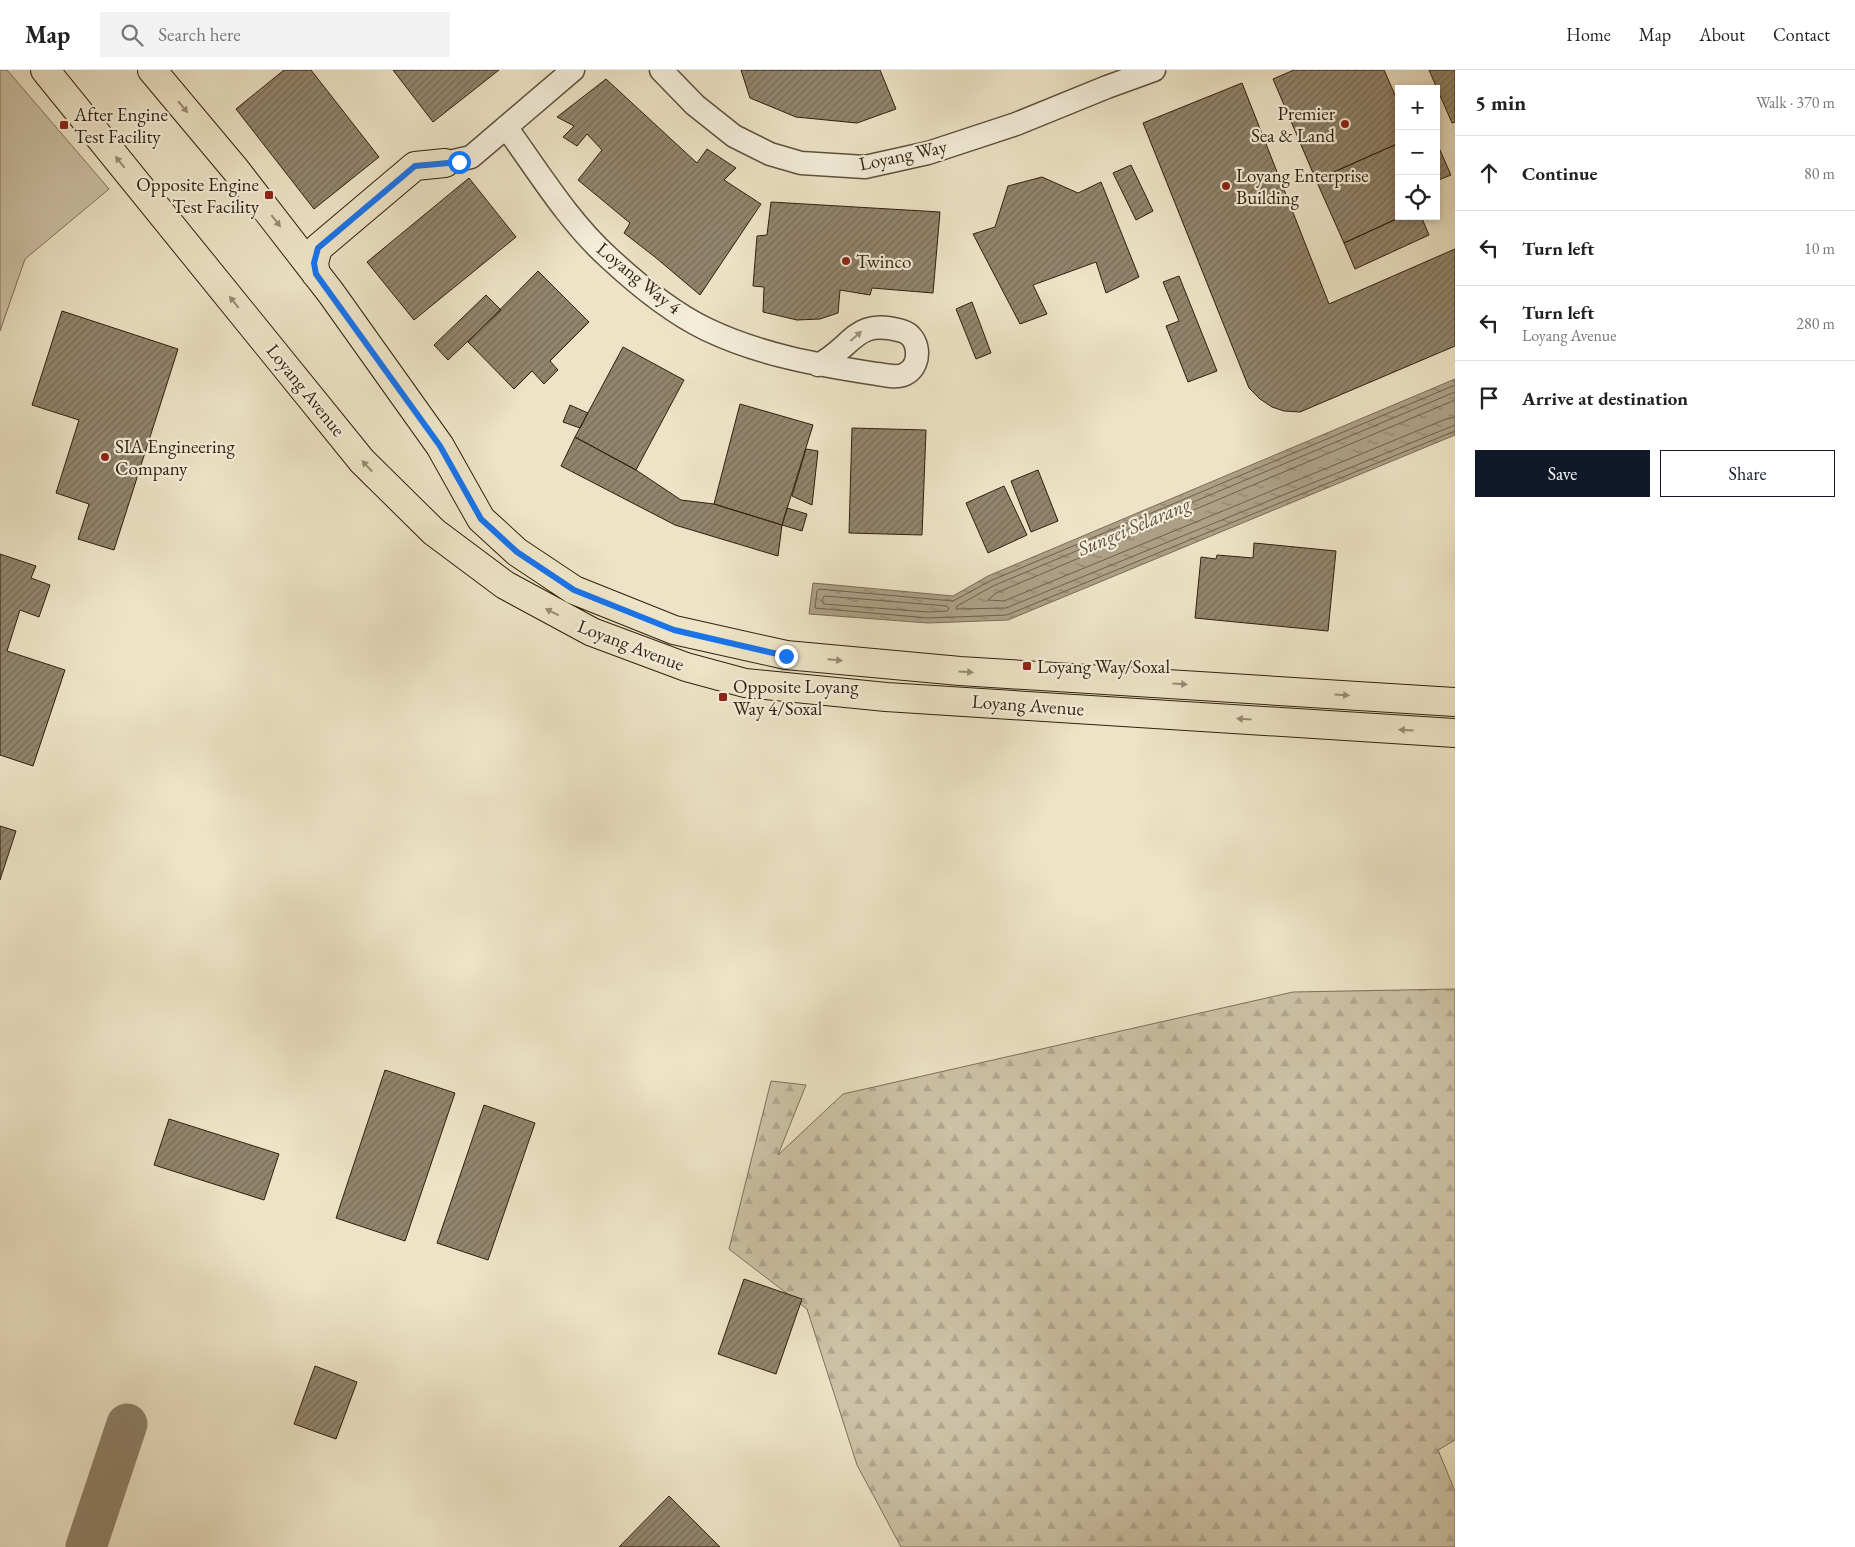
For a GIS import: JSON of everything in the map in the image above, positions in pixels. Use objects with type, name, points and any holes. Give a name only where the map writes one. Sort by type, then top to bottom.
[{"type":"main road","name":"Loyang Avenue","points":[[44,70],[362,461],[401,501],[463,555],[505,585],[592,632],[686,667],[745,683],[770,686],[886,697],[1455,733]]},
{"type":"main road","name":"Loyang Avenue","points":[[152,70],[235,169],[316,274],[440,446],[481,519],[517,552],[574,590],[674,630],[786,656],[960,672],[1455,702]]},
{"type":"main road","points":[[316,274],[314,263],[318,248],[415,166],[445,163]]},
{"type":"street","points":[[445,163],[471,157],[573,70]]},
{"type":"street","name":"Loyang Way","points":[[664,72],[695,106],[734,136],[770,154],[802,163],[865,167],[928,153],[1016,124],[1154,70]]},
{"type":"street","name":"Loyang Way 4","points":[[506,127],[575,220],[604,253],[663,301],[705,328],[725,337],[781,357],[818,365]]},
{"type":"green space","points":[[0,70],[7,70],[109,189],[25,259],[0,331]]},
{"type":"green space","points":[[1455,989],[1455,1440],[1438,1450],[1455,1491],[1455,1547],[901,1547],[857,1465],[807,1309],[729,1249],[771,1081],[806,1085],[778,1155],[843,1094],[1293,992]]},
{"type":"water","name":"Sungei Selarang","points":[[1455,379],[1455,435],[1008,620],[928,623],[809,614],[813,583],[953,596],[988,576]]},
{"type":"building","points":[[284,70],[311,70],[379,157],[314,209],[236,109]]},
{"type":"building","points":[[393,70],[499,70],[433,122]]},
{"type":"building","points":[[741,70],[880,70],[896,109],[857,123],[796,117],[750,98]]},
{"type":"building","name":"Premier Sea & Land","points":[[1294,70],[1384,70],[1395,95],[1395,145],[1316,180],[1273,79]]},
{"type":"building","points":[[1429,70],[1455,70],[1455,122],[1452,123],[1440,95],[1440,85],[1436,85]]},
{"type":"building","points":[[606,79],[697,163],[707,149],[736,168],[724,180],[761,204],[700,295],[624,233],[630,223],[578,180],[602,150],[587,134],[577,146],[563,137],[574,126],[557,117]]},
{"type":"building","name":"Loyang Enterprise Building","points":[[1242,83],[1329,304],[1455,249],[1455,346],[1300,412],[1284,411],[1272,407],[1249,388],[1143,123]]},
{"type":"building","points":[[1395,145],[1395,220],[1344,243],[1316,180]]},
{"type":"building","points":[[1440,150],[1451,175],[1440,179]]},
{"type":"building","points":[[1131,165],[1153,211],[1136,220],[1113,173]]},
{"type":"building","points":[[1042,177],[1078,193],[1101,182],[1139,277],[1106,293],[1096,262],[1033,285],[1047,314],[1020,324],[973,234],[995,227],[1008,186]]},
{"type":"building","points":[[469,178],[516,237],[414,320],[367,262]]},
{"type":"building","name":"Twinco","points":[[771,202],[940,212],[933,293],[872,288],[870,295],[840,290],[838,313],[820,319],[797,320],[763,312],[764,287],[753,286],[757,236],[767,235]]},
{"type":"building","points":[[1395,220],[1423,220],[1429,235],[1355,269],[1344,243]]},
{"type":"building","points":[[538,271],[589,322],[550,361],[558,370],[544,384],[532,371],[514,389],[468,342]]},
{"type":"building","points":[[1179,276],[1217,371],[1188,382],[1166,326],[1179,321],[1163,282]]},
{"type":"building","points":[[486,295],[501,310],[448,360],[434,345]]},
{"type":"building","points":[[972,302],[991,353],[976,359],[956,309]]},
{"type":"building","name":"SIA Engineering Company","points":[[62,311],[178,349],[114,550],[78,539],[89,504],[56,493],[79,420],[32,405]]},
{"type":"building","points":[[623,347],[684,380],[636,470],[575,437]]},
{"type":"building","points":[[740,404],[813,425],[782,525],[714,504]]},
{"type":"building","points":[[570,405],[588,413],[580,428],[563,422]]},
{"type":"building","points":[[852,428],[926,430],[922,535],[849,533]]},
{"type":"building","points":[[575,437],[636,470],[681,500],[714,504],[782,525],[778,556],[675,525],[561,466]]},
{"type":"building","points":[[806,449],[818,451],[812,505],[792,496]]},
{"type":"building","points":[[1038,470],[1058,521],[1031,532],[1011,481]]},
{"type":"building","points":[[1004,486],[1027,535],[988,553],[966,503]]},
{"type":"building","points":[[787,508],[807,514],[802,531],[782,525]]},
{"type":"building","points":[[1254,543],[1336,551],[1328,631],[1195,618],[1201,557],[1216,559],[1217,555],[1253,558]]},
{"type":"building","points":[[0,554],[36,566],[31,578],[50,585],[39,617],[20,610],[7,651],[65,670],[33,766],[0,755]]},
{"type":"building","points":[[0,826],[16,831],[0,880]]},
{"type":"building","points":[[385,1070],[455,1093],[405,1241],[336,1218]]},
{"type":"building","points":[[484,1105],[535,1123],[488,1260],[437,1243]]},
{"type":"building","points":[[169,1119],[279,1154],[264,1200],[154,1165]]},
{"type":"building","points":[[744,1279],[802,1299],[776,1374],[718,1354]]},
{"type":"building","points":[[315,1366],[357,1382],[336,1439],[294,1424]]},
{"type":"building","points":[[669,1496],[720,1547],[619,1547]]},
{"type":"taxiway","points":[[86,1547],[127,1424]]},
{"type":"place","name":"Premier Sea & Land","points":[[1345,124]]},
{"type":"place","name":"After Engine Test Facility","points":[[64,125]]},
{"type":"place","name":"Loyang Enterprise Building","points":[[1226,186]]},
{"type":"place","name":"Opposite Engine Test Facility","points":[[269,195]]},
{"type":"place","name":"Twinco","points":[[846,261]]},
{"type":"place","name":"SIA Engineering Company","points":[[105,457]]},
{"type":"place","name":"Loyang Way/Soxal","points":[[1027,666]]},
{"type":"place","name":"Opposite Loyang Way 4/Soxal","points":[[723,697]]},
{"type":"route","points":[[459,162],[415,166],[318,248],[314,263],[316,274],[440,446],[457,480],[481,519],[517,552],[574,590],[674,630],[786,656]]}]
